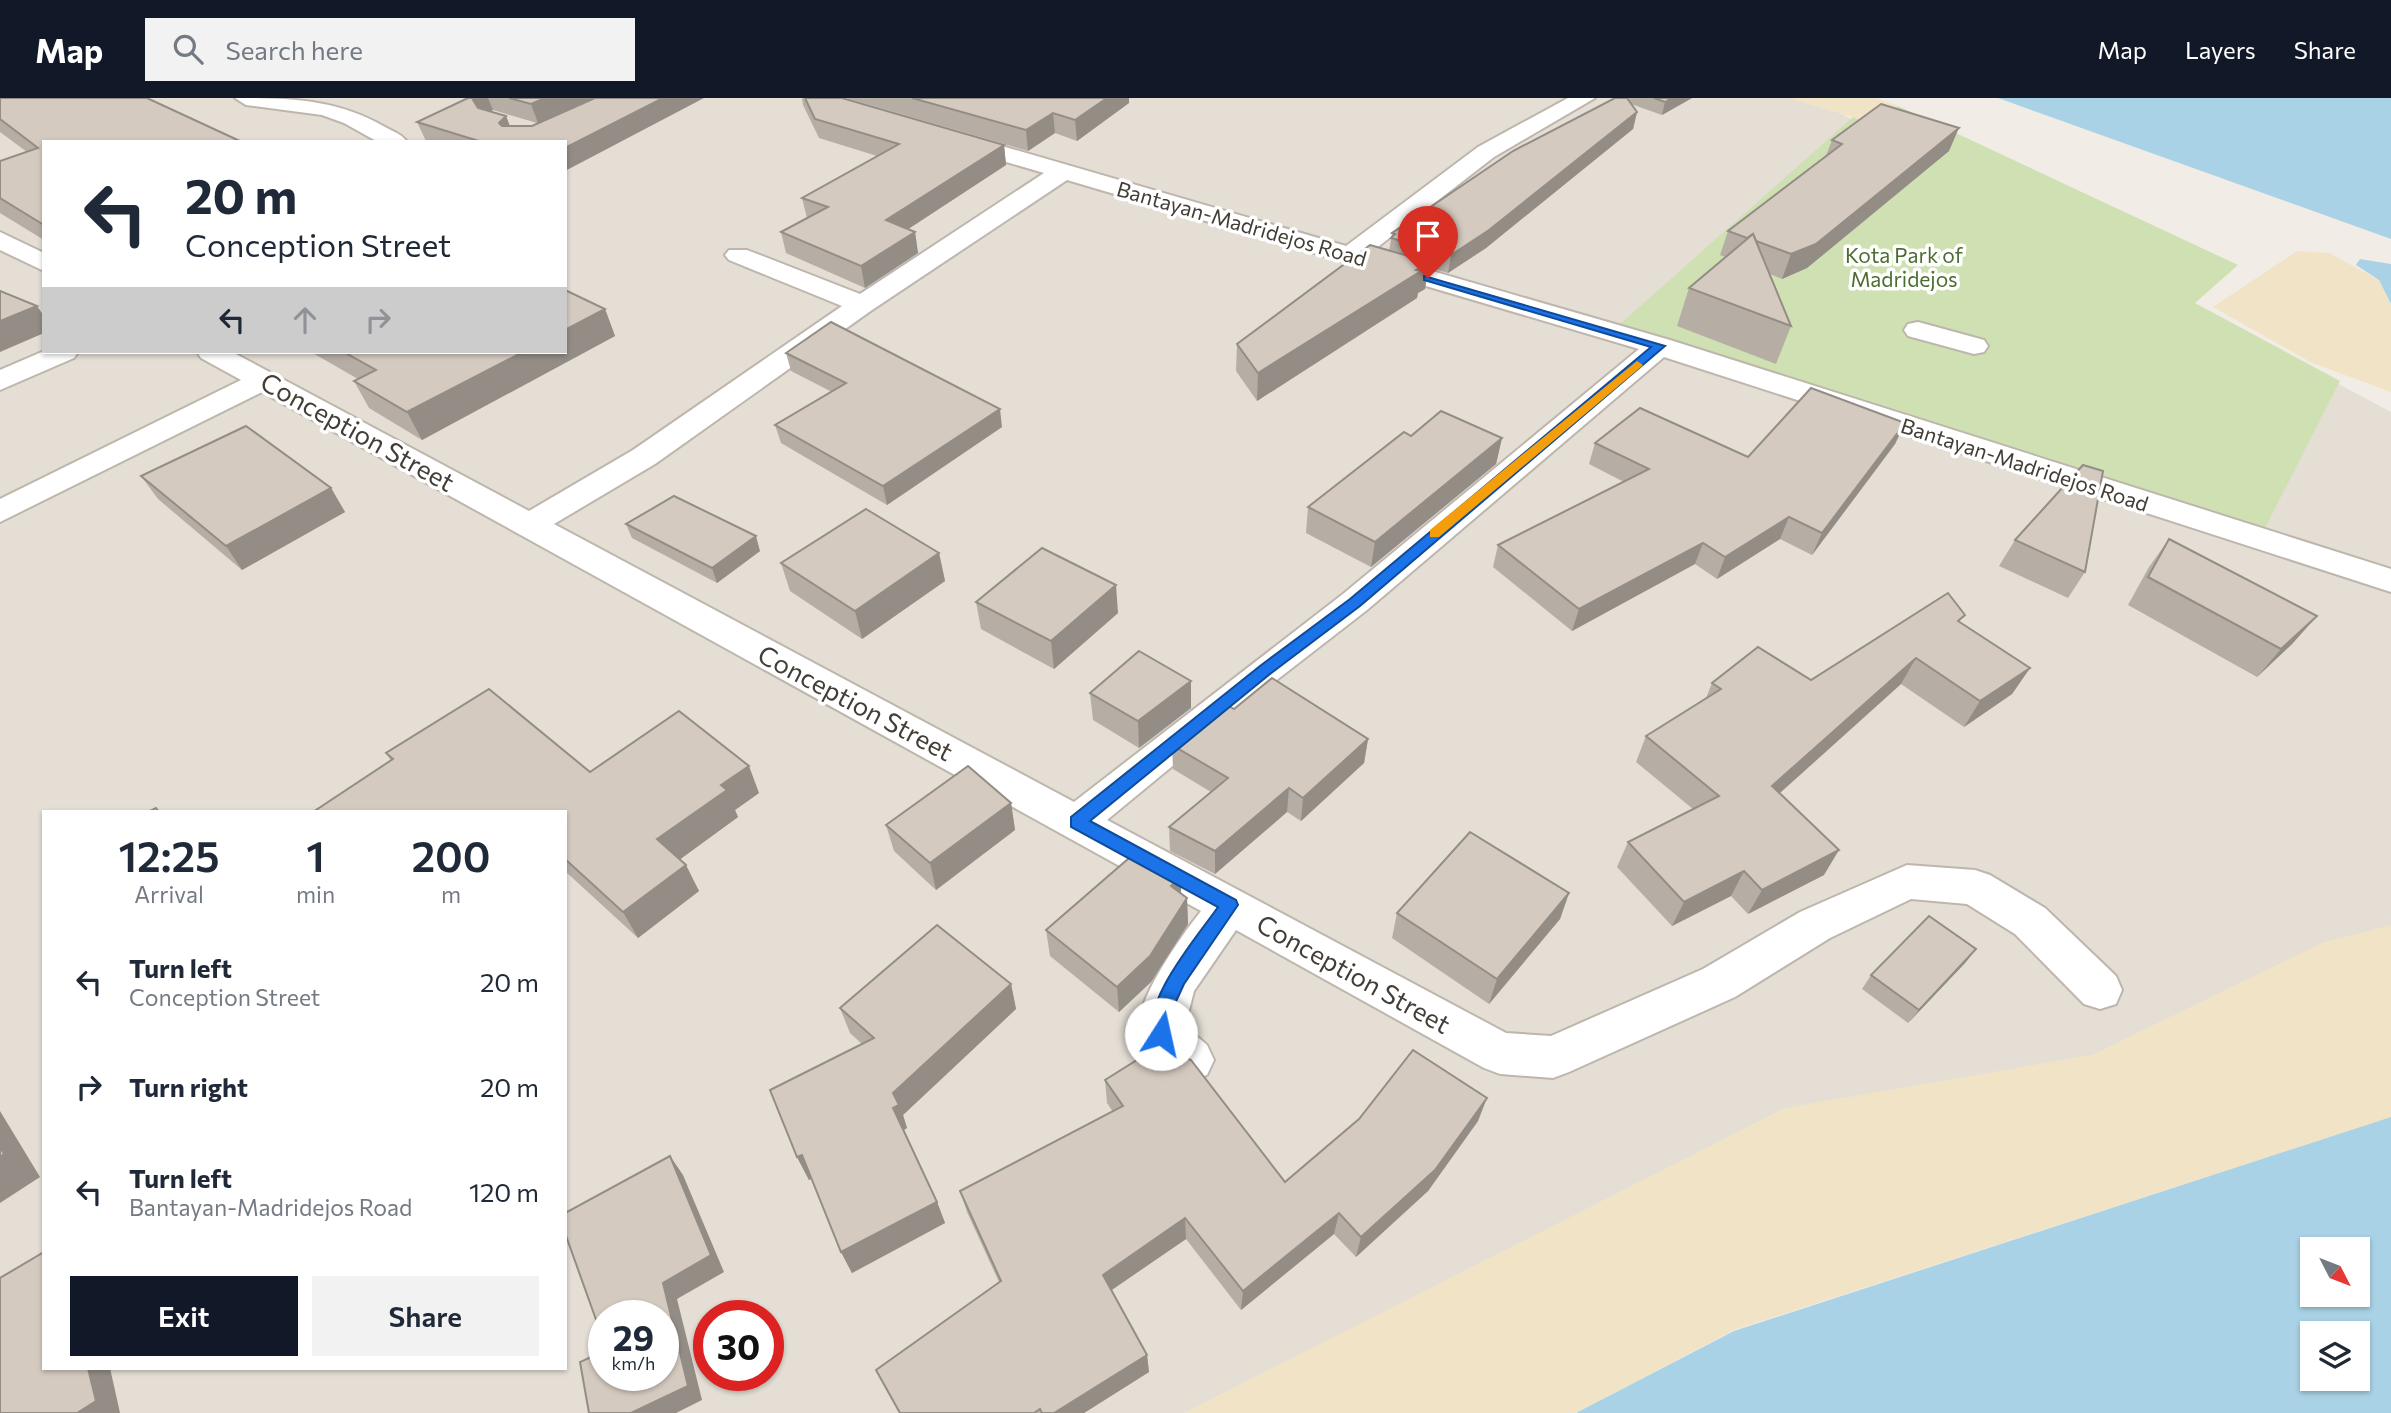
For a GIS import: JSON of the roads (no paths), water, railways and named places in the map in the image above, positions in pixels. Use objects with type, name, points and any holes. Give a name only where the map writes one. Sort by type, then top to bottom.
[{"type":"street","points":[[246,98],[266,103],[311,105],[340,112],[392,140]]},
{"type":"street","points":[[1351,255],[1486,152],[1584,98]]},
{"type":"street","name":"Bantayan-Madridejos Road","points":[[933,134],[1660,346],[2391,581]]},
{"type":"street","points":[[529,525],[644,457],[862,304],[1064,171]]},
{"type":"street","points":[[0,240],[42,262]]},
{"type":"street","points":[[738,255],[862,304]]},
{"type":"street","points":[[1917,330],[1975,346]]},
{"type":"street","points":[[1077,822],[1265,670],[1355,602],[1660,346]]},
{"type":"street","points":[[0,381],[60,354]]},
{"type":"street","name":"Conception Street","points":[[215,354],[1500,1053],[1553,1057],[1719,983],[1815,925],[1907,882],[1975,887],[2030,922],[2100,990]]},
{"type":"street","points":[[0,512],[263,380]]},
{"type":"street","points":[[1191,1060],[1161,1034],[1163,1010],[1177,979],[1230,905]]},
{"type":"water","points":[[1998,98],[2391,98],[2391,239]]},
{"type":"water","points":[[2360,259],[2391,264],[2391,304],[2379,280],[2356,265]]},
{"type":"water","points":[[2391,1117],[2391,1413],[1576,1413],[1734,1331]]},
{"type":"park label","name":"Kota Park of Madridejos","points":[[1904,266]]}]
